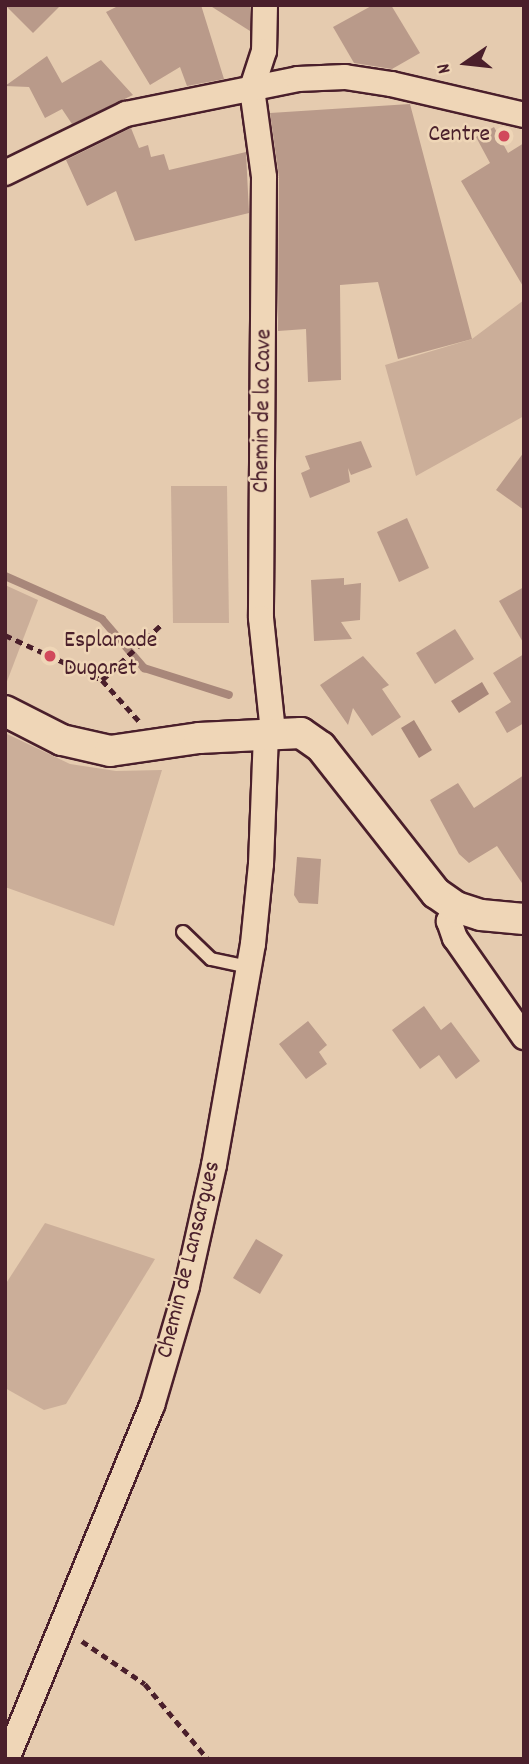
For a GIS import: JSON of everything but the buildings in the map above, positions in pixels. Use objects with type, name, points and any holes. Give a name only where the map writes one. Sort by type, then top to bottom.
[{"type":"street","points":[[251,89],[264,51],[265,5]]},
{"type":"street","points":[[5,173],[125,114],[298,79],[345,78],[524,115]]},
{"type":"street","name":"Chemin de la Cave","points":[[251,89],[264,177],[261,618],[270,734]]},
{"type":"street","points":[[5,711],[62,740],[110,751],[199,738],[301,733],[321,747],[419,876],[456,907],[481,915],[524,919]]},
{"type":"street","name":"Chemin de Lansargues","points":[[7,1759],[170,1352],[214,1165],[249,967],[261,864],[270,734]]},
{"type":"street","points":[[456,907],[449,921],[455,939],[524,1037]]},
{"type":"lane","points":[[183,932],[211,958],[249,967]]},
{"type":"path","points":[[102,680],[163,623]]},
{"type":"path","points":[[5,635],[102,680],[139,721],[153,721]]},
{"type":"path","points":[[61,1627],[145,1684],[208,1759]]},
{"type":"shaded area","points":[[524,300],[524,416],[416,476],[385,365],[472,339]]},
{"type":"shaded area","points":[[171,486],[227,486],[229,623],[173,623]]},
{"type":"shaded area","points":[[5,585],[38,600],[6,684],[5,684]]},
{"type":"shaded area","points":[[482,682],[489,694],[459,713],[451,701]]},
{"type":"shaded area","points":[[414,720],[432,750],[419,758],[401,728]]},
{"type":"shaded area","points":[[5,733],[70,764],[116,771],[162,770],[114,926],[5,887]]},
{"type":"shaded area","points":[[45,1223],[155,1259],[66,1404],[44,1410],[5,1388],[5,1285]]},
{"type":"waterway","points":[[5,576],[102,619],[144,668],[229,695]]},
{"type":"place","name":"Centre","points":[[504,136]]},
{"type":"place","name":"Esplanade Dugaret","points":[[50,656]]}]
